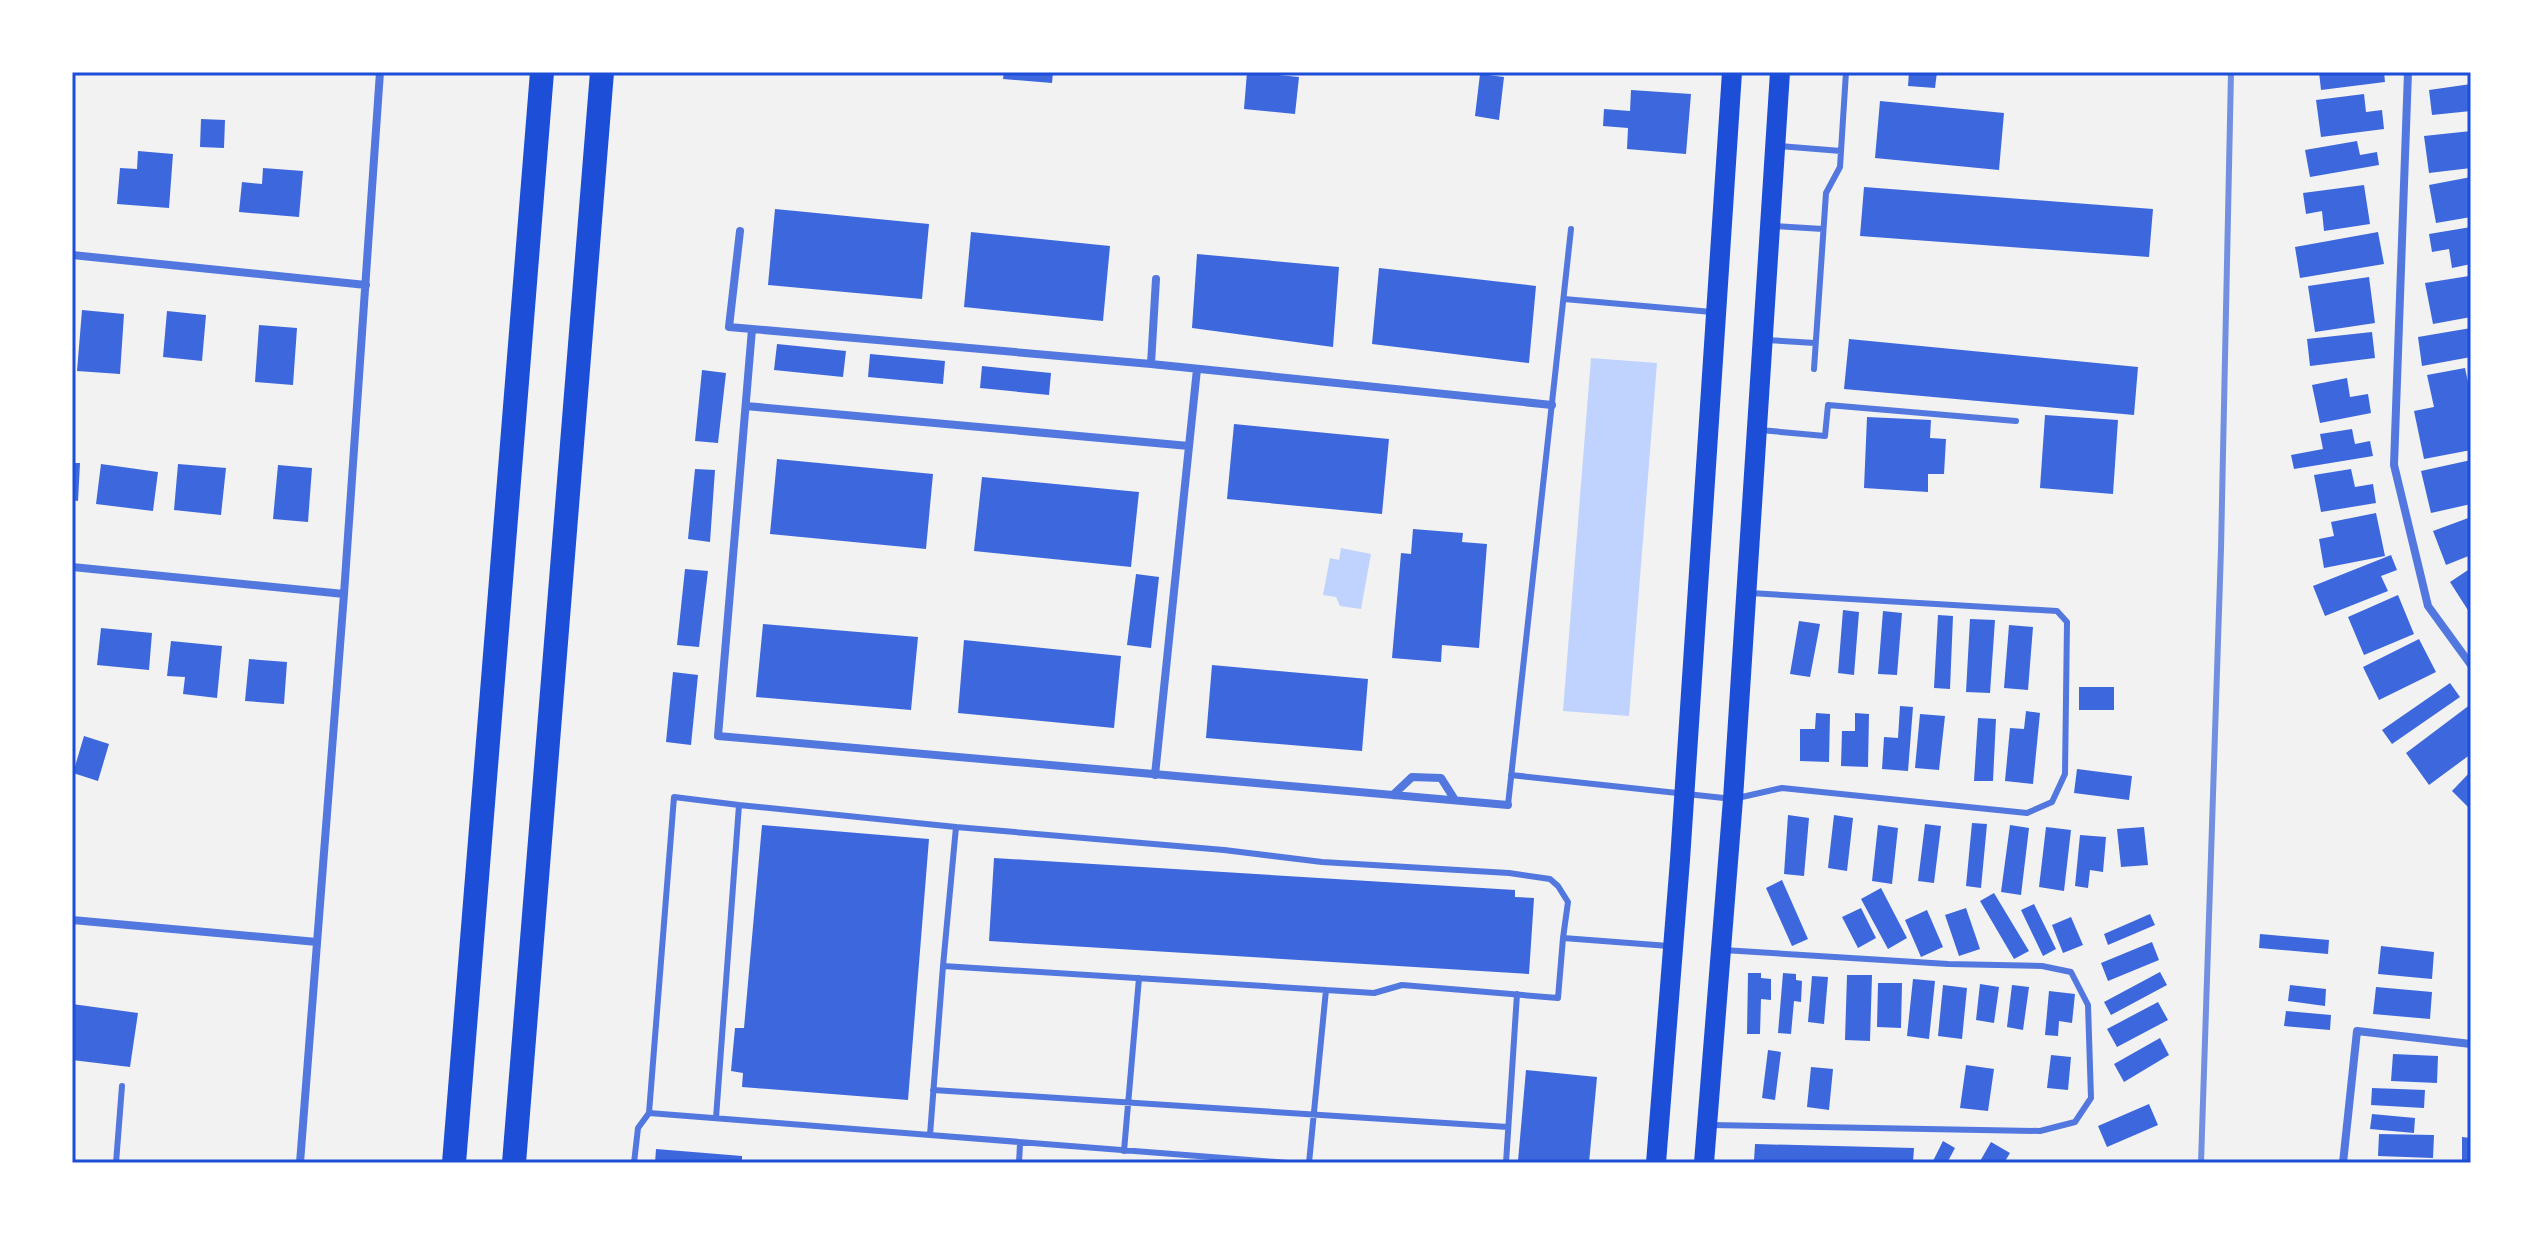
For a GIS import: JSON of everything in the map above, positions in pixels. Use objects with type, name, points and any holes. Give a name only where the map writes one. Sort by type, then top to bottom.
[{"type":"highway","points":[[454,1163],[542,72]]},
{"type":"highway","points":[[514,1163],[602,72]]},
{"type":"main road","points":[[1656,1163],[1732,72]]},
{"type":"main road","points":[[1704,1163],[1733,799],[1780,72]]},
{"type":"street","points":[[300,1163],[380,72]]},
{"type":"street","points":[[2408,72],[2394,465],[2428,606],[2471,665]]},
{"type":"street","points":[[740,231],[729,327],[1151,364],[1552,405]]},
{"type":"street","points":[[72,255],[366,285]]},
{"type":"street","points":[[1151,364],[1156,279]]},
{"type":"street","points":[[752,329],[718,736],[1508,805]]},
{"type":"street","points":[[1155,775],[1197,369]]},
{"type":"street","points":[[746,406],[1189,446]]},
{"type":"street","points":[[72,567],[344,594]]},
{"type":"street","points":[[1393,795],[1412,777],[1441,778],[1455,800]]},
{"type":"street","points":[[72,920],[317,942]]},
{"type":"street","points":[[2343,1163],[2357,1031],[2471,1044]]},
{"type":"lane","points":[[1814,369],[1826,193],[1840,167],[1846,72]]},
{"type":"lane","points":[[1775,146],[1841,151]]},
{"type":"lane","points":[[1770,226],[1823,229]]},
{"type":"lane","points":[[1508,805],[1571,229]]},
{"type":"lane","points":[[1564,299],[1716,313]]},
{"type":"lane","points":[[1762,340],[1815,343]]},
{"type":"lane","points":[[1756,430],[1825,436],[1828,405],[2016,421]]},
{"type":"lane","points":[[1511,775],[1733,799],[1782,788],[2027,813],[2052,802],[2065,774],[2067,622],[2057,611],[1746,593]]},
{"type":"lane","points":[[634,1163],[638,1128],[649,1113],[674,797],[1322,862],[1509,873],[1550,879],[1568,902],[1558,998],[1402,985],[1374,993],[943,966]]},
{"type":"lane","points":[[716,1118],[739,805]]},
{"type":"lane","points":[[930,1135],[956,827]]},
{"type":"lane","points":[[1563,938],[1673,947]]},
{"type":"lane","points":[[1707,1124],[2040,1131],[2075,1122],[2091,1098],[2088,1005],[2071,972],[2042,966],[1948,964],[1721,950]]},
{"type":"lane","points":[[1124,1151],[1139,978]]},
{"type":"lane","points":[[1309,1163],[1326,990]]},
{"type":"lane","points":[[1506,1163],[1517,994]]},
{"type":"lane","points":[[116,1163],[122,1086]]},
{"type":"lane","points":[[933,1090],[1508,1127]]},
{"type":"lane","points":[[649,1113],[1288,1163]]},
{"type":"lane","points":[[1019,1163],[1020,1144]]},
{"type":"lane","points":[[1151,1163],[1152,1153]]},
{"type":"water","points":[[1591,358],[1657,363],[1629,716],[1563,711]]},
{"type":"water","points":[[1341,548],[1371,554],[1361,609],[1340,606],[1336,597],[1323,595],[1330,558],[1339,560]]},
{"type":"building","points":[[1004,72],[1053,72],[1052,83],[1003,79]]},
{"type":"building","points":[[1247,72],[1299,77],[1295,114],[1244,109]]},
{"type":"building","points":[[1909,72],[1937,72],[1935,88],[1908,86]]},
{"type":"building","points":[[2319,72],[2384,72],[2385,82],[2321,90]]},
{"type":"building","points":[[1480,74],[1504,77],[1499,120],[1475,116]]},
{"type":"building","points":[[2471,84],[2471,111],[2432,115],[2429,90]]},
{"type":"building","points":[[1631,90],[1691,94],[1686,154],[1627,149],[1628,128],[1603,126],[1604,109],[1630,111]]},
{"type":"building","points":[[2364,94],[2366,112],[2382,110],[2384,129],[2321,137],[2316,100]]},
{"type":"building","points":[[1880,101],[2004,113],[1999,170],[1875,158]]},
{"type":"building","points":[[201,119],[225,120],[224,148],[200,147]]},
{"type":"building","points":[[2471,131],[2471,168],[2429,173],[2424,136]]},
{"type":"building","points":[[2357,141],[2360,155],[2377,152],[2379,165],[2310,177],[2305,150]]},
{"type":"building","points":[[138,151],[173,154],[169,208],[117,204],[120,168],[137,169]]},
{"type":"building","points":[[263,168],[303,171],[299,217],[239,212],[242,182],[262,184]]},
{"type":"building","points":[[2471,177],[2471,217],[2436,223],[2429,185]]},
{"type":"building","points":[[2364,185],[2370,224],[2324,231],[2322,211],[2306,214],[2303,193]]},
{"type":"building","points":[[1864,187],[2153,209],[2149,257],[1860,236]]},
{"type":"building","points":[[775,209],[929,224],[922,299],[768,285]]},
{"type":"building","points":[[2471,227],[2471,264],[2452,268],[2449,249],[2432,252],[2429,234]]},
{"type":"building","points":[[971,232],[1110,246],[1103,321],[964,307]]},
{"type":"building","points":[[2378,232],[2384,264],[2300,278],[2295,247]]},
{"type":"building","points":[[1197,254],[1339,267],[1333,347],[1192,328]]},
{"type":"building","points":[[1379,268],[1536,286],[1529,363],[1372,344]]},
{"type":"building","points":[[2469,276],[2471,317],[2433,324],[2425,283]]},
{"type":"building","points":[[2369,277],[2375,323],[2315,332],[2308,286]]},
{"type":"building","points":[[82,310],[124,314],[120,374],[77,371]]},
{"type":"building","points":[[167,311],[206,315],[202,361],[163,357]]},
{"type":"building","points":[[259,325],[297,328],[293,385],[255,382]]},
{"type":"building","points":[[2471,328],[2471,357],[2422,366],[2418,337]]},
{"type":"building","points":[[2372,332],[2375,358],[2310,366],[2307,339]]},
{"type":"building","points":[[1849,339],[2138,367],[2134,415],[1844,389]]},
{"type":"building","points":[[777,344],[846,351],[843,377],[774,370]]},
{"type":"building","points":[[870,354],[945,361],[943,384],[868,377]]},
{"type":"building","points":[[982,366],[1051,373],[1049,395],[980,388]]},
{"type":"building","points":[[2465,368],[2471,396],[2471,450],[2424,459],[2414,411],[2434,407],[2427,375]]},
{"type":"building","points":[[702,370],[726,373],[718,443],[695,441]]},
{"type":"building","points":[[2347,378],[2350,397],[2368,394],[2371,413],[2320,423],[2312,385]]},
{"type":"building","points":[[2045,415],[2118,420],[2113,494],[2040,488]]},
{"type":"building","points":[[1867,417],[1931,420],[1930,438],[1946,439],[1944,474],[1928,474],[1928,492],[1864,488]]},
{"type":"building","points":[[1234,424],[1389,439],[1382,514],[1227,499]]},
{"type":"building","points":[[2352,429],[2355,444],[2370,441],[2373,456],[2294,469],[2291,455],[2323,449],[2320,434]]},
{"type":"building","points":[[777,459],[933,474],[926,549],[770,534]]},
{"type":"building","points":[[2471,460],[2471,504],[2431,513],[2421,471]]},
{"type":"building","points":[[72,463],[80,463],[78,501],[72,500]]},
{"type":"building","points":[[101,464],[158,472],[153,511],[96,504]]},
{"type":"building","points":[[178,464],[226,468],[221,515],[174,510]]},
{"type":"building","points":[[278,465],[312,468],[308,522],[273,519]]},
{"type":"building","points":[[695,469],[715,470],[710,542],[688,539]]},
{"type":"building","points":[[2351,469],[2355,487],[2373,484],[2376,503],[2321,512],[2314,475]]},
{"type":"building","points":[[982,477],[1139,492],[1131,567],[974,551]]},
{"type":"building","points":[[2376,513],[2385,556],[2324,568],[2319,539],[2334,536],[2331,522]]},
{"type":"building","points":[[2471,517],[2471,555],[2446,565],[2433,531]]},
{"type":"building","points":[[1413,529],[1463,533],[1462,542],[1487,544],[1479,648],[1442,645],[1441,662],[1392,658],[1401,553],[1411,554]]},
{"type":"building","points":[[2391,555],[2397,570],[2381,576],[2388,591],[2325,616],[2313,586]]},
{"type":"building","points":[[2471,568],[2471,615],[2450,582]]},
{"type":"building","points":[[685,569],[708,571],[699,647],[677,645]]},
{"type":"building","points":[[1136,574],[1159,577],[1151,648],[1127,645]]},
{"type":"building","points":[[2398,595],[2414,634],[2364,655],[2348,617]]},
{"type":"building","points":[[1843,610],[1859,612],[1854,675],[1838,673]]},
{"type":"building","points":[[1883,611],[1902,613],[1897,675],[1878,674]]},
{"type":"building","points":[[1938,615],[1953,616],[1950,689],[1934,688]]},
{"type":"building","points":[[1970,619],[1995,620],[1990,693],[1966,692]]},
{"type":"building","points":[[1799,621],[1820,624],[1810,677],[1790,674]]},
{"type":"building","points":[[763,624],[918,637],[911,710],[756,697]]},
{"type":"building","points":[[2009,625],[2033,627],[2028,690],[2004,688]]},
{"type":"building","points":[[101,628],[152,633],[149,670],[97,665]]},
{"type":"building","points":[[2419,639],[2436,672],[2379,700],[2363,667]]},
{"type":"building","points":[[964,640],[1121,656],[1114,728],[958,713]]},
{"type":"building","points":[[171,641],[222,646],[217,698],[183,694],[185,677],[167,676]]},
{"type":"building","points":[[249,659],[287,662],[284,704],[245,701]]},
{"type":"building","points":[[1212,665],[1368,679],[1362,751],[1206,738]]},
{"type":"building","points":[[673,672],[698,675],[691,745],[666,742]]},
{"type":"building","points":[[2450,683],[2460,697],[2392,744],[2382,730]]},
{"type":"building","points":[[2079,687],[2114,687],[2114,710],[2079,710]]},
{"type":"building","points":[[2471,704],[2471,754],[2429,785],[2406,753]]},
{"type":"building","points":[[1900,706],[1913,707],[1908,771],[1882,769],[1884,737],[1898,738]]},
{"type":"building","points":[[2026,711],[2040,713],[2033,784],[2005,781],[2010,728],[2024,729]]},
{"type":"building","points":[[1816,713],[1830,714],[1829,762],[1800,761],[1800,729],[1815,729]]},
{"type":"building","points":[[1855,713],[1869,714],[1868,767],[1841,766],[1842,731],[1855,731]]},
{"type":"building","points":[[1920,714],[1945,716],[1939,770],[1915,768]]},
{"type":"building","points":[[1978,718],[1996,719],[1993,781],[1974,781]]},
{"type":"building","points":[[84,736],[109,744],[98,781],[73,773]]},
{"type":"building","points":[[2077,769],[2132,776],[2129,800],[2074,793]]},
{"type":"building","points":[[2471,771],[2471,810],[2452,791]]},
{"type":"building","points":[[1788,815],[1809,818],[1804,876],[1784,874]]},
{"type":"building","points":[[1834,815],[1853,818],[1847,871],[1828,868]]},
{"type":"building","points":[[1972,823],[1987,824],[1981,888],[1966,886]]},
{"type":"building","points":[[1925,824],[1941,826],[1934,883],[1918,881]]},
{"type":"building","points":[[762,825],[929,839],[908,1100],[742,1087],[743,1073],[731,1071],[735,1028],[744,1028]]},
{"type":"building","points":[[1878,825],[1898,828],[1892,884],[1872,881]]},
{"type":"building","points":[[2010,825],[2029,828],[2021,895],[2001,892]]},
{"type":"building","points":[[2046,827],[2071,830],[2064,891],[2039,887]]},
{"type":"building","points":[[2144,827],[2148,865],[2121,867],[2117,829]]},
{"type":"building","points":[[2080,835],[2106,837],[2103,872],[2090,870],[2088,888],[2075,886]]},
{"type":"building","points":[[994,858],[1515,890],[1515,897],[1534,898],[1529,974],[989,941]]},
{"type":"building","points":[[1782,880],[1808,939],[1792,946],[1766,888]]},
{"type":"building","points":[[1881,888],[1907,938],[1888,949],[1861,899]]},
{"type":"building","points":[[1994,893],[2029,951],[2014,959],[1980,901]]},
{"type":"building","points":[[2034,904],[2056,949],[2043,956],[2021,910]]},
{"type":"building","points":[[1861,908],[1876,938],[1858,948],[1842,917]]},
{"type":"building","points":[[1966,908],[1980,949],[1959,956],[1945,915]]},
{"type":"building","points":[[1927,910],[1943,947],[1921,957],[1905,920]]},
{"type":"building","points":[[2150,914],[2155,925],[2108,945],[2104,934]]},
{"type":"building","points":[[2071,917],[2083,945],[2063,953],[2052,925]]},
{"type":"building","points":[[2260,934],[2329,940],[2328,954],[2259,948]]},
{"type":"building","points":[[2152,942],[2159,960],[2108,981],[2101,963]]},
{"type":"building","points":[[2381,946],[2434,952],[2432,979],[2378,974]]},
{"type":"building","points":[[2160,972],[2167,985],[2111,1015],[2104,1002]]},
{"type":"building","points":[[1748,973],[1761,973],[1761,978],[1771,979],[1771,1000],[1761,999],[1760,1034],[1747,1034]]},
{"type":"building","points":[[1783,973],[1796,974],[1796,980],[1802,981],[1801,1002],[1794,1001],[1791,1034],[1778,1033]]},
{"type":"building","points":[[1847,975],[1872,975],[1870,1041],[1845,1040]]},
{"type":"building","points":[[1812,976],[1828,977],[1824,1024],[1808,1022]]},
{"type":"building","points":[[1913,979],[1935,981],[1929,1039],[1907,1036]]},
{"type":"building","points":[[1878,983],[1902,983],[1901,1028],[1877,1027]]},
{"type":"building","points":[[1980,984],[1999,987],[1994,1023],[1976,1020]]},
{"type":"building","points":[[1943,985],[1967,988],[1962,1039],[1938,1036]]},
{"type":"building","points":[[2012,985],[2029,987],[2023,1030],[2007,1027]]},
{"type":"building","points":[[2290,985],[2326,989],[2325,1006],[2288,1001]]},
{"type":"building","points":[[2376,987],[2432,992],[2430,1019],[2373,1014]]},
{"type":"building","points":[[2049,991],[2075,994],[2072,1023],[2059,1021],[2058,1036],[2045,1035]]},
{"type":"building","points":[[2158,1002],[2168,1020],[2117,1047],[2107,1029]]},
{"type":"building","points":[[72,1004],[138,1013],[130,1067],[72,1060]]},
{"type":"building","points":[[2286,1011],[2331,1015],[2330,1030],[2284,1026]]},
{"type":"building","points":[[2160,1038],[2169,1055],[2124,1082],[2114,1064]]},
{"type":"building","points":[[1768,1050],[1781,1052],[1775,1100],[1762,1098]]},
{"type":"building","points":[[2393,1054],[2438,1056],[2437,1083],[2391,1081]]},
{"type":"building","points":[[2051,1055],[2071,1057],[2068,1090],[2047,1088]]},
{"type":"building","points":[[1966,1065],[1994,1069],[1988,1111],[1960,1108]]},
{"type":"building","points":[[1811,1067],[1833,1069],[1829,1110],[1807,1107]]},
{"type":"building","points":[[1526,1070],[1597,1077],[1589,1163],[1518,1161]]},
{"type":"building","points":[[2372,1088],[2425,1090],[2424,1108],[2371,1105]]},
{"type":"building","points":[[2149,1104],[2158,1125],[2107,1147],[2098,1126]]},
{"type":"building","points":[[2372,1114],[2415,1118],[2414,1133],[2370,1129]]},
{"type":"building","points":[[2379,1134],[2434,1135],[2433,1158],[2378,1156]]},
{"type":"building","points":[[2462,1137],[2471,1138],[2471,1163],[2462,1163]]},
{"type":"building","points":[[1943,1141],[1955,1148],[1947,1163],[1932,1163]]},
{"type":"building","points":[[1991,1142],[2010,1153],[2004,1163],[1979,1163]]},
{"type":"building","points":[[1755,1144],[1914,1148],[1913,1163],[1754,1161]]},
{"type":"building","points":[[656,1149],[742,1156],[742,1163],[655,1163]]},
{"type":"railway","points":[[2201,1163],[2221,549],[2231,72]]}]
